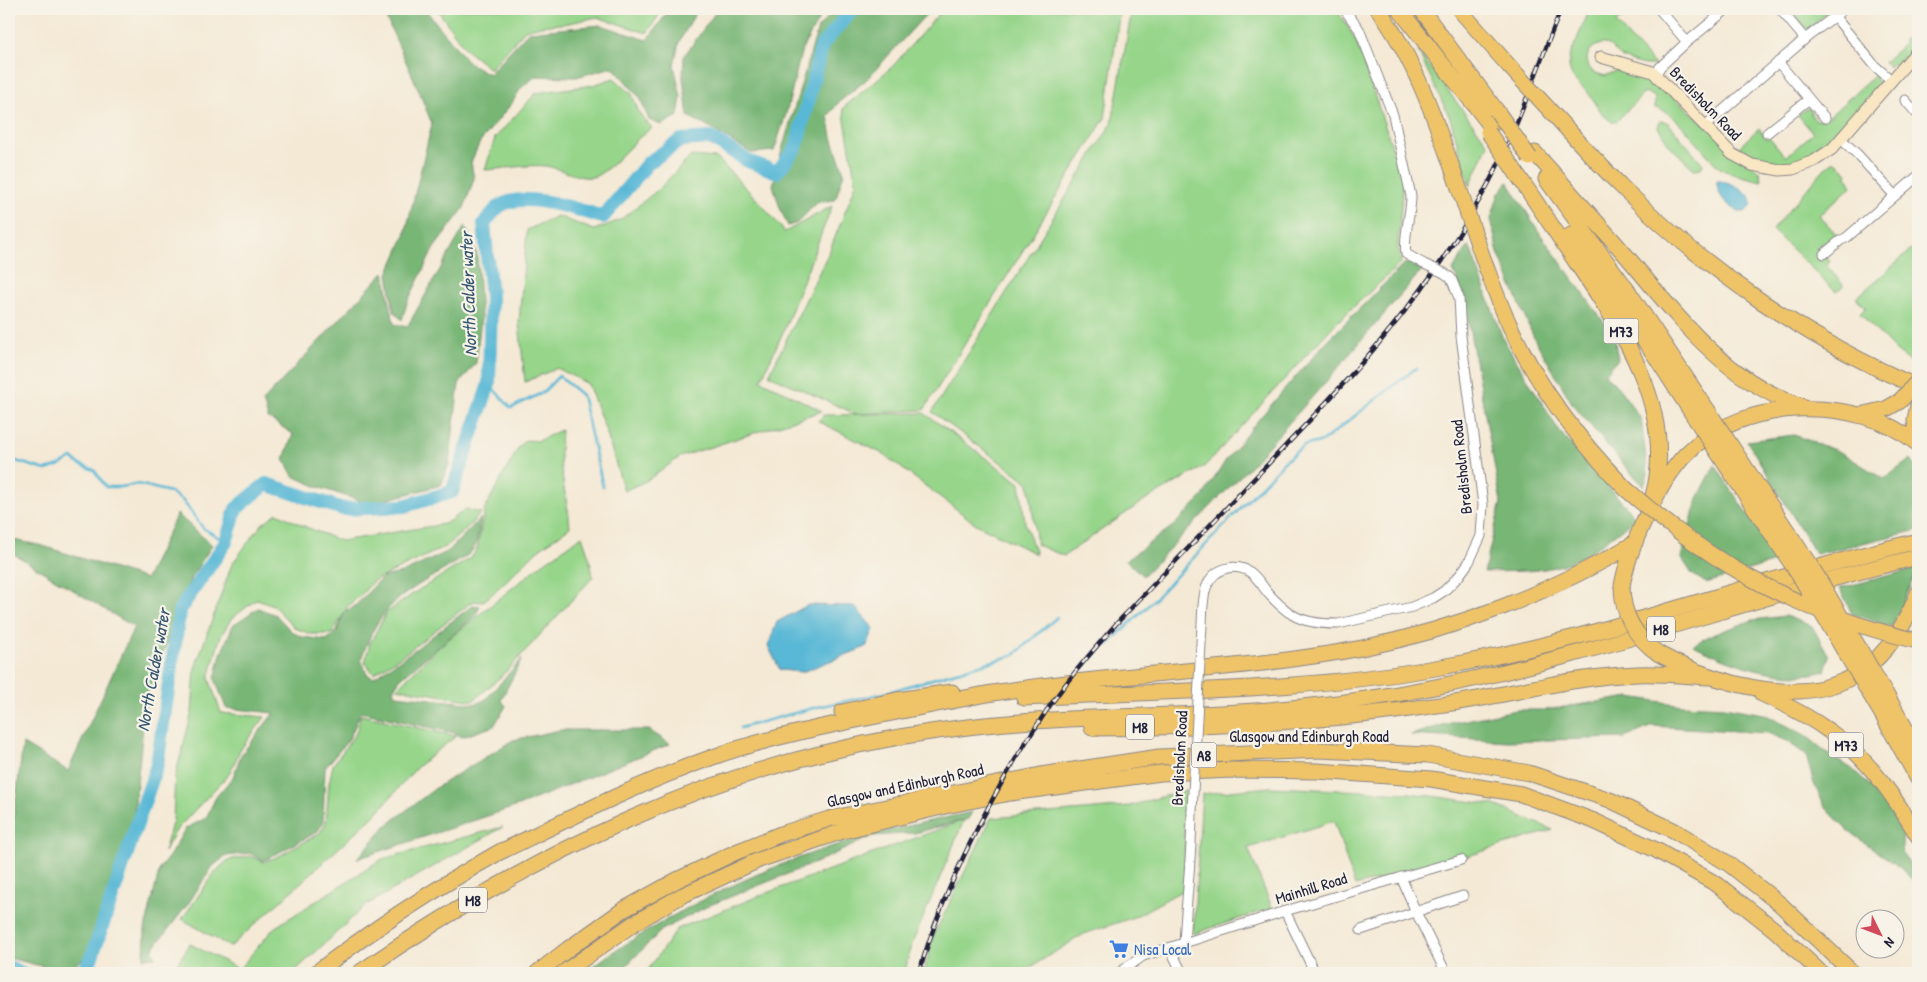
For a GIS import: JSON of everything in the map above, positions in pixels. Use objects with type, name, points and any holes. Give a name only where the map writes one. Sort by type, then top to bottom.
[{"type":"highway","points":[[1378,9],[1391,26],[1426,98],[1496,293],[1528,360],[1572,428],[1607,469],[1626,489],[1699,547],[1767,588],[1833,617],[1918,641]]},
{"type":"highway","name":"M73","points":[[1399,9],[1490,129],[1524,160],[1722,361],[1756,386],[1783,399],[1811,409]]},
{"type":"highway","name":"M73","points":[[1421,9],[1496,110],[1632,353],[1646,386],[1655,419],[1659,452],[1655,489],[1646,518]]},
{"type":"highway","points":[[1459,9],[1624,190],[1679,238],[1773,308],[1831,343],[1918,387]]},
{"type":"highway","name":"M73","points":[[1524,160],[1596,245],[1701,414],[1817,576],[1889,712],[1918,779]]},
{"type":"highway","points":[[1858,415],[1886,409],[1900,402],[1918,381]]},
{"type":"highway","name":"M8","points":[[1918,442],[1889,426],[1858,415],[1834,410],[1794,409],[1764,414],[1732,424],[1707,437],[1686,454],[1677,465],[1646,518],[1628,561],[1622,586],[1624,606],[1631,624],[1642,641],[1659,654],[1688,669],[1710,677],[1778,692],[1800,692],[1828,687],[1852,677],[1876,660],[1891,644],[1902,627],[1918,594]]},
{"type":"highway","points":[[1917,409],[1915,420],[1918,442]]},
{"type":"highway","name":"M8","points":[[923,707],[1006,699],[1288,686],[1437,668],[1592,633],[1847,559],[1918,541]]},
{"type":"highway","name":"M8","points":[[494,855],[597,804],[714,757],[814,728],[998,692],[1074,682],[1263,663],[1364,648],[1456,623],[1521,599],[1613,556],[1635,543]]},
{"type":"highway","name":"M8","points":[[1177,715],[1296,708],[1434,688],[1562,656],[1831,578],[1918,557]]},
{"type":"highway","name":"M8","points":[[316,973],[393,917],[494,855],[594,798],[631,781],[712,749],[819,717],[905,699],[1057,677],[1217,668]]},
{"type":"highway","name":"M8","points":[[754,773],[850,753],[951,737],[1060,729],[1211,726],[1294,721],[1394,711],[1475,700],[1577,680],[1639,674],[1710,677]]},
{"type":"highway","name":"M73","points":[[1745,686],[1788,706],[1830,732],[1864,761],[1904,813],[1918,836]]},
{"type":"highway","name":"M8","points":[[359,973],[468,903],[592,836],[666,804],[754,773],[842,748],[909,735],[987,725],[1070,718],[1296,714],[1528,689]]},
{"type":"highway","name":"M73","points":[[1889,712],[1918,750]]},
{"type":"highway","name":"Glasgow and Edinburgh Road","points":[[538,973],[602,924],[677,880],[754,845],[829,819],[1041,775],[1159,758],[1319,750],[1428,755],[1529,773],[1610,800],[1675,831],[1729,864],[1780,904],[1853,973]]},
{"type":"highway","name":"Glasgow and Edinburgh Road","points":[[563,973],[633,924],[681,896],[759,860],[835,834],[945,806],[1010,793],[1161,773],[1234,770],[1317,771],[1431,779],[1521,794],[1594,821],[1656,850],[1718,885],[1775,930],[1821,973]]},
{"type":"street","name":"Bredisholm Road","points":[[1184,944],[1187,887],[1192,849],[1192,811],[1204,590],[1207,583],[1216,573],[1229,568],[1240,568],[1249,571],[1273,599],[1294,616],[1311,622],[1338,624],[1422,604],[1444,591],[1459,576],[1469,562],[1481,536],[1483,504],[1461,336],[1460,298],[1451,278],[1406,254],[1404,234],[1411,208],[1411,196],[1393,115],[1360,29],[1344,9]]},
{"type":"street","points":[[1659,9],[1687,42]]},
{"type":"street","points":[[1656,74],[1660,67],[1687,42],[1727,9]]},
{"type":"street","points":[[1780,9],[1805,39]]},
{"type":"street","points":[[1705,126],[1827,20],[1844,9]]},
{"type":"street","points":[[1834,17],[1875,66],[1891,80]]},
{"type":"street","name":"Bredisholm Road","points":[[1600,57],[1650,70],[1732,154],[1752,165],[1780,170],[1793,169],[1824,156],[1918,50]]},
{"type":"street","points":[[1778,62],[1825,118]]},
{"type":"street","points":[[1767,134],[1809,99]]},
{"type":"street","points":[[1905,100],[1918,115]]},
{"type":"street","points":[[1841,139],[1895,196]]},
{"type":"street","points":[[1824,254],[1846,238],[1918,176]]},
{"type":"street","name":"Mainhill Road","points":[[1119,973],[1140,958],[1170,948],[1285,911],[1461,860]]},
{"type":"street","points":[[1401,877],[1446,973]]},
{"type":"street","points":[[1361,930],[1463,896]]},
{"type":"street","points":[[1285,911],[1315,973]]},
{"type":"street","points":[[1170,948],[1182,973]]},
{"type":"green space","points":[[382,9],[426,9],[469,63],[489,74],[528,32],[601,25],[647,40],[670,9],[698,9],[679,42],[674,65],[681,97],[678,116],[661,125],[649,120],[640,98],[613,67],[576,77],[536,76],[521,88],[512,103],[480,142],[471,162],[474,179],[464,208],[434,248],[407,303],[402,320],[394,312],[388,274],[405,235],[432,124]]},
{"type":"green space","points":[[437,9],[663,9],[647,33],[597,17],[525,30],[490,69],[466,50]]},
{"type":"green space","points":[[718,9],[806,9],[810,16],[820,17],[802,49],[786,114],[774,151],[751,153],[688,116],[683,78],[684,56]]},
{"type":"green space","points":[[818,9],[931,9],[866,80],[838,103],[828,116],[832,137],[844,173],[835,200],[818,202],[797,223],[788,226],[773,185],[818,28],[832,13]]},
{"type":"green space","points":[[943,9],[1120,9],[1105,118],[924,410],[856,414],[769,375],[830,250],[856,184],[843,108],[893,66]]},
{"type":"green space","points":[[1132,9],[1336,9],[1355,38],[1403,179],[1398,245],[1401,263],[1334,325],[1205,466],[1139,504],[1064,556],[1037,545],[1029,483],[932,412],[1112,123]]},
{"type":"green space","points":[[1590,9],[1632,9],[1616,23],[1655,65],[1643,65],[1628,60],[1621,57],[1606,44],[1601,44],[1593,48],[1587,56],[1589,67],[1593,72],[1605,76],[1620,69],[1647,74],[1760,172],[1761,181],[1720,168],[1672,116],[1655,108],[1655,97],[1645,92],[1617,121],[1612,122],[1604,116],[1588,93],[1572,77],[1569,66],[1569,58]]},
{"type":"green space","points":[[1789,9],[1827,9],[1829,11],[1809,29],[1806,29],[1793,11]]},
{"type":"green space","points":[[1918,27],[1918,44],[1897,67],[1893,63],[1889,67],[1884,62],[1905,43],[1903,40]]},
{"type":"green space","points":[[1418,51],[1488,144],[1470,186],[1450,118]]},
{"type":"green space","points":[[1874,76],[1880,86],[1828,146],[1797,161],[1774,164],[1751,159],[1731,146],[1717,132],[1719,130],[1738,148],[1759,128],[1766,139],[1769,137],[1786,157],[1813,133],[1798,115],[1808,108],[1811,109],[1811,114],[1816,120],[1825,120]]},
{"type":"green space","points":[[614,78],[632,94],[639,113],[652,128],[606,170],[593,177],[586,177],[546,166],[485,170],[495,138],[536,93],[593,85]]},
{"type":"green space","points":[[1660,121],[1667,122],[1703,164],[1701,168],[1694,169],[1670,146],[1658,127]]},
{"type":"green space","points":[[691,156],[717,158],[785,232],[832,206],[784,330],[761,380],[822,411],[680,457],[646,481],[624,491],[607,434],[588,384],[557,368],[525,382],[519,322],[527,230],[557,216],[594,230],[620,220],[659,189]]},
{"type":"green space","points":[[1834,161],[1848,173],[1847,176],[1852,186],[1819,215],[1837,235],[1837,238],[1828,246],[1824,242],[1819,246],[1830,261],[1826,265],[1844,286],[1836,292],[1772,230],[1824,169]]},
{"type":"green space","points":[[1508,182],[1541,235],[1614,336],[1618,359],[1605,374],[1618,387],[1641,419],[1648,474],[1644,486],[1573,405],[1534,338],[1498,253],[1491,219],[1499,193]]},
{"type":"green space","points":[[465,226],[477,255],[481,318],[476,363],[459,384],[449,464],[441,485],[370,504],[318,487],[293,476],[284,459],[293,434],[268,418],[263,401],[384,272],[394,324],[407,327]]},
{"type":"green space","points":[[1918,244],[1918,355],[1912,363],[1896,351],[1860,314],[1866,307],[1856,298]]},
{"type":"green space","points":[[1469,245],[1503,339],[1559,431],[1636,518],[1593,550],[1555,567],[1525,571],[1484,572],[1501,502],[1463,294],[1453,270]]},
{"type":"green space","points":[[1405,263],[1414,263],[1421,271],[1254,462],[1143,576],[1126,560],[1173,526],[1203,496],[1226,460],[1258,420],[1326,342]]},
{"type":"green space","points":[[924,413],[1020,483],[1025,523],[1036,554],[976,524],[883,454],[818,421],[824,415]]},
{"type":"green space","points":[[561,430],[560,464],[570,527],[538,550],[482,602],[473,601],[406,653],[374,674],[365,663],[370,643],[386,613],[417,591],[471,558],[477,549],[485,508],[520,445],[526,440],[538,441]]},
{"type":"green space","points":[[1794,435],[1840,452],[1884,479],[1911,459],[1918,469],[1918,530],[1816,554],[1747,441]]},
{"type":"green space","points":[[1715,465],[1778,561],[1706,583],[1692,574],[1681,557],[1697,500]]},
{"type":"green space","points":[[466,509],[481,513],[447,546],[373,581],[348,606],[332,634],[311,634],[295,628],[273,605],[257,599],[231,619],[220,638],[209,678],[221,713],[265,717],[240,750],[230,773],[177,829],[164,852],[173,820],[175,777],[192,712],[195,668],[232,564],[262,524],[277,513],[341,541],[445,524]]},
{"type":"green space","points":[[177,514],[212,545],[191,578],[146,699],[134,813],[87,956],[65,972],[9,958],[9,834],[13,821],[23,744],[68,771],[134,627],[9,551],[9,539],[43,546],[146,579]]},
{"type":"green space","points":[[481,518],[477,541],[472,551],[417,586],[393,604],[375,627],[361,660],[367,674],[373,678],[413,651],[473,605],[480,606],[475,616],[400,679],[393,690],[396,695],[474,704],[485,700],[522,659],[501,700],[506,706],[494,726],[462,737],[455,733],[361,712],[349,739],[325,768],[323,823],[317,832],[263,861],[250,853],[226,856],[213,866],[188,904],[152,950],[156,957],[144,958],[145,929],[160,868],[185,829],[206,818],[216,797],[233,777],[241,755],[274,713],[226,708],[215,679],[221,654],[233,625],[258,608],[276,615],[292,632],[302,637],[326,640],[336,633],[345,611],[354,607],[383,577],[402,573],[447,552]]},
{"type":"green space","points":[[582,536],[590,560],[593,577],[506,672],[473,701],[397,688],[439,647],[542,564]]},
{"type":"green space","points":[[1918,568],[1892,627],[1852,614],[1840,588]]},
{"type":"green space","points":[[1785,616],[1812,626],[1829,656],[1825,671],[1799,675],[1773,673],[1734,662],[1693,645],[1709,636],[1753,620]]},
{"type":"green space","points":[[1630,697],[1682,705],[1724,707],[1764,714],[1805,735],[1835,759],[1851,768],[1872,787],[1889,810],[1903,836],[1902,852],[1906,859],[1918,869],[1918,885],[1898,866],[1848,831],[1825,807],[1814,784],[1806,755],[1788,742],[1768,733],[1652,726],[1625,738],[1508,741],[1411,735],[1446,724],[1516,710],[1545,710]]},
{"type":"green space","points":[[361,715],[456,736],[417,767],[375,815],[230,947],[182,919],[215,872],[228,860],[250,856],[264,862],[279,856],[320,833],[326,822],[329,783],[333,765],[356,733]]},
{"type":"green space","points":[[560,730],[649,730],[670,744],[518,806],[357,859],[387,825],[437,787],[513,740]]},
{"type":"green space","points":[[1269,787],[1410,793],[1495,805],[1553,830],[1461,858],[1355,886],[1334,821],[1248,848],[1272,908],[1193,934],[1202,794]]},
{"type":"green space","points":[[1185,790],[1185,889],[1134,917],[1084,934],[1021,973],[924,973],[933,937],[991,818],[1130,806]]},
{"type":"green space","points":[[972,812],[968,819],[915,833],[873,836],[815,863],[710,905],[662,930],[627,965],[622,973],[583,973],[613,952],[677,914],[777,866],[862,837]]},
{"type":"green space","points":[[964,820],[910,949],[905,973],[648,973],[648,970],[677,929],[764,894]]},
{"type":"green space","points":[[503,827],[366,905],[293,973],[134,973],[141,966],[174,968],[190,944],[239,969],[274,928],[382,859]]},
{"type":"water","points":[[1717,181],[1731,184],[1744,191],[1751,198],[1751,206],[1745,212],[1734,209],[1721,197]]},
{"type":"water","points":[[808,605],[854,606],[874,629],[866,647],[802,672],[780,670],[768,646],[777,622]]},
{"type":"waterway","name":"North Calder water","points":[[82,973],[91,959],[157,765],[180,609],[226,542],[236,509],[266,484],[343,509],[404,506],[452,492],[489,384],[491,297],[484,224],[492,214],[500,206],[523,200],[566,206],[603,217],[648,163],[681,140],[711,138],[748,161],[777,172],[796,148],[822,45],[853,9]]},
{"type":"waterway","points":[[1107,645],[1147,607],[1284,462],[1303,446],[1323,441],[1416,368]]},
{"type":"waterway","points":[[489,384],[511,408],[542,393],[559,376],[582,395],[603,487]]},
{"type":"waterway","points":[[9,459],[46,470],[72,458],[79,464],[94,470],[106,487],[138,484],[170,492],[184,502],[203,528],[226,542]]},
{"type":"waterway","points":[[740,728],[817,707],[881,694],[1014,655],[1057,617]]},
{"type":"waterway","name":"North Calder water","points":[[9,967],[21,973]]},
{"type":"railway","points":[[919,973],[942,906],[972,838],[1007,774],[1061,690],[1116,624],[1329,400],[1411,303],[1436,269],[1459,234],[1493,175],[1524,104],[1561,9]]},
{"type":"place","name":"Nisa Local","points":[[1119,949]]}]
